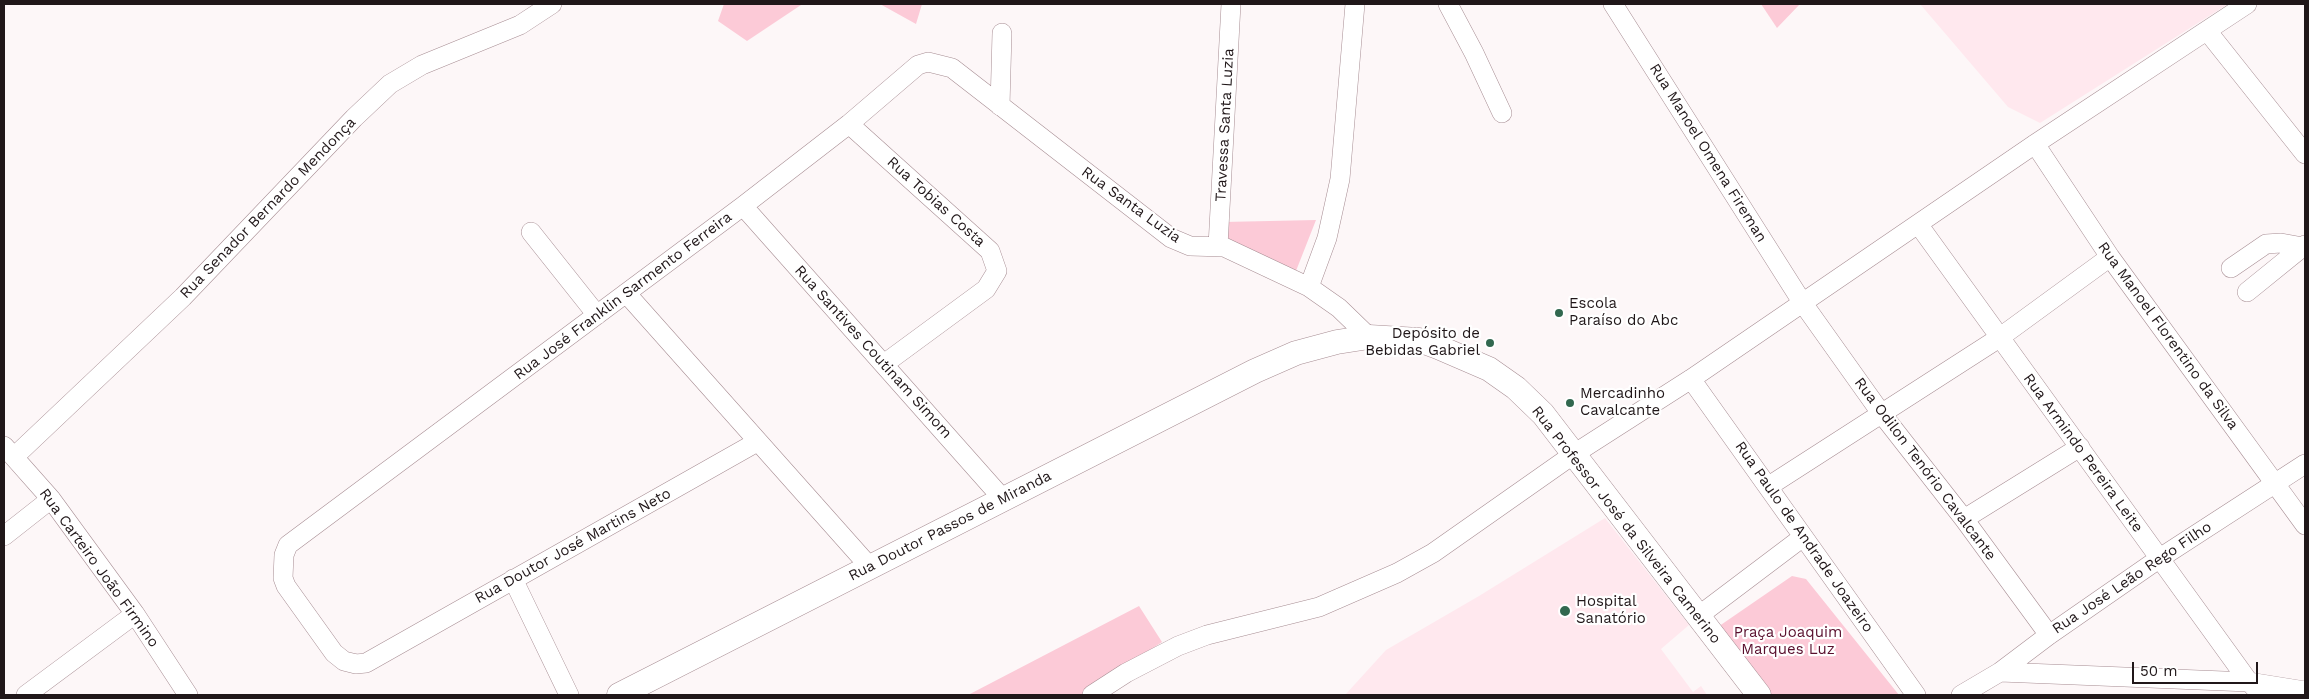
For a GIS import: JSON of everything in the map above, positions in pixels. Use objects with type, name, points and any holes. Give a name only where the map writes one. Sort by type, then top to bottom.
[{"type":"street","name":"Rua Senador Bernardo Mendonça","points":[[9,451],[183,298],[354,118],[390,84],[430,62],[520,25],[552,4]]},
{"type":"street","name":"Travessa Santa Luzia","points":[[1218,246],[1231,4]]},
{"type":"street","points":[[1309,287],[1327,238],[1340,179],[1355,4]]},
{"type":"street","points":[[1448,4],[1474,53],[1502,113]]},
{"type":"street","name":"Rua Manoel Omena Fireman","points":[[1614,4],[1802,302]]},
{"type":"street","points":[[1092,695],[1126,673],[1178,646],[1216,633],[1319,607],[1397,573],[1433,553],[1574,454],[1691,379],[2035,144],[2248,4]]},
{"type":"street","points":[[2208,32],[2305,154]]},
{"type":"street","points":[[1000,106],[1002,34]]},
{"type":"street","name":"Rua José Franklin Sarmento Ferreira","points":[[288,545],[743,206],[849,124],[918,65],[928,62],[939,64],[957,73]]},
{"type":"street","name":"Rua Santa Luzia","points":[[957,73],[1171,238],[1190,246],[1218,246],[1309,287],[1338,308],[1369,337]]},
{"type":"street","name":"Rua Tobias Costa","points":[[849,124],[990,251],[997,271],[986,289],[884,364]]},
{"type":"street","name":"Rua Manoel Florentino da Silva","points":[[2035,144],[2110,257],[2305,525]]},
{"type":"street","name":"Rua Santives Coutinam Simom","points":[[743,206],[1003,499]]},
{"type":"street","name":"Rua Armindo Pereira Leite","points":[[1918,224],[1999,338],[2256,689]]},
{"type":"street","points":[[532,232],[597,314]]},
{"type":"street","points":[[2231,268],[2266,244],[2281,243],[2304,246]]},
{"type":"street","points":[[2247,292],[2304,246]]},
{"type":"street","points":[[1769,486],[1881,412],[1999,338],[2110,257]]},
{"type":"street","points":[[626,293],[869,566]]},
{"type":"street","name":"Rua Odilon Tenório Cavalcante","points":[[1802,302],[1881,412],[2049,634]]},
{"type":"street","name":"Rua Professor José da Silveira Camerino","points":[[1282,360],[1319,347],[1369,337],[1418,340],[1489,369],[1516,388],[1543,414],[1697,617],[1759,695]]},
{"type":"street","name":"Rua Doutor Passos de Miranda","points":[[619,695],[869,566],[1161,421],[1226,385],[1282,360]]},
{"type":"street","name":"Rua Paulo de Andrade Joazeiro","points":[[1691,379],[1916,695]]},
{"type":"street","name":"Rua Doutor José Martins Neto","points":[[288,545],[284,555],[283,567],[286,586],[334,653],[344,660],[356,664],[366,662],[757,442]]},
{"type":"street","points":[[1964,520],[2080,447]]},
{"type":"street","name":"Rua Carteiro João Firmino","points":[[9,451],[50,499],[135,614],[188,695]]},
{"type":"street","name":"Rua José Leão Rego Filho","points":[[1961,695],[2000,672],[2049,634],[2160,558],[2305,464]]},
{"type":"street","points":[[4,536],[50,499]]},
{"type":"street","points":[[1697,617],[1803,537]]},
{"type":"street","points":[[513,579],[569,695]]},
{"type":"street","points":[[26,695],[135,614]]},
{"type":"street","points":[[2000,672],[2305,691]]},
{"type":"shaded area","points":[[1920,4],[2228,4],[2040,123],[2008,107]]},
{"type":"shaded area","name":"Hospital Sanatório","points":[[1605,518],[1689,625],[1661,649],[1693,692],[1701,686],[1707,695],[1345,695],[1386,650],[1479,596]]},
{"type":"green space","points":[[724,4],[832,4],[801,5],[747,41],[718,21]]},
{"type":"green space","points":[[880,4],[922,4],[916,24]]},
{"type":"green space","points":[[1761,4],[1800,4],[1777,28]]},
{"type":"green space","points":[[1316,220],[1294,276],[1219,239],[1223,222]]},
{"type":"green space","name":"Praça Joaquim Marques Luz","points":[[1792,576],[1806,579],[1899,695],[1762,695],[1712,631]]},
{"type":"green space","points":[[1139,606],[1162,642],[1083,695],[968,695]]},
{"type":"place","name":"Escola Paraíso do Abc","points":[[1559,313]]},
{"type":"place","name":"Depósito de Bebidas Gabriel","points":[[1490,343]]},
{"type":"place","name":"Mercadinho Cavalcante","points":[[1570,403]]},
{"type":"place","name":"Hospital Sanatório","points":[[1565,611]]}]
